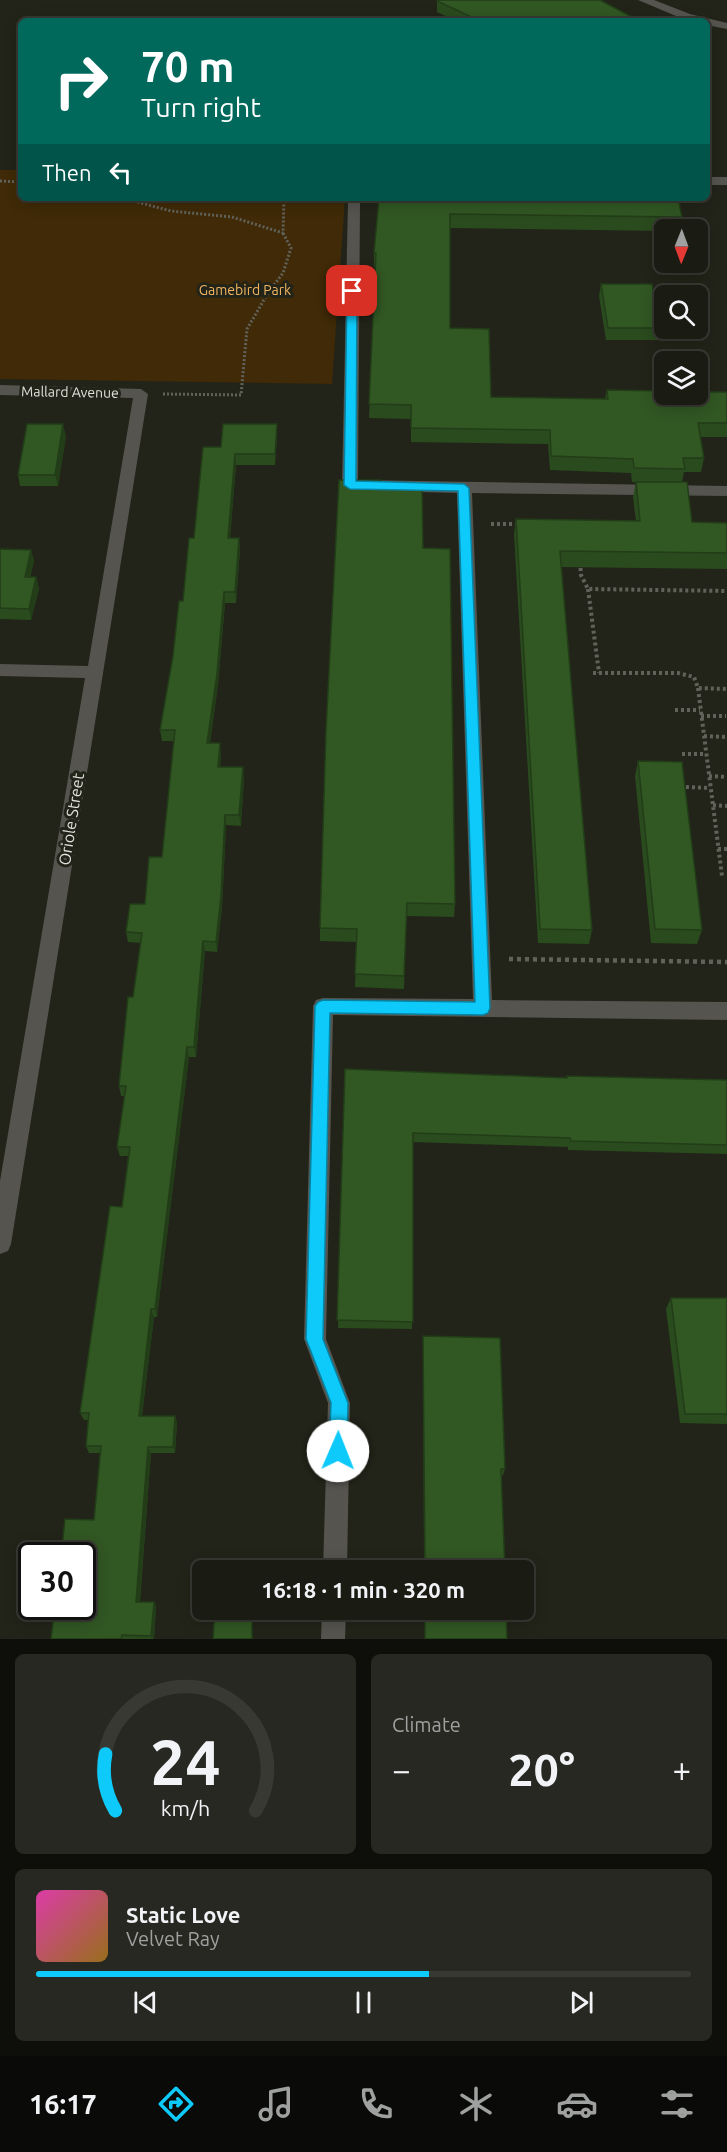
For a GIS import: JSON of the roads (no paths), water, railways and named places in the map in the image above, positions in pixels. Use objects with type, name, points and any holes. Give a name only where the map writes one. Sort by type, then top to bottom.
[{"type":"street","points":[[644,0],[682,18]]},
{"type":"street","points":[[710,22],[727,26]]},
{"type":"street","points":[[710,181],[727,181]]},
{"type":"street","points":[[354,201],[350,485],[727,491]]},
{"type":"street","name":"Mallard Avenue","points":[[0,390],[141,394]]},
{"type":"street","name":"Oriole Street","points":[[0,1244],[141,394]]},
{"type":"street","points":[[464,488],[483,1008]]},
{"type":"street","points":[[0,670],[96,672]]},
{"type":"street","points":[[335,1560],[339,1403],[315,1339],[323,1006],[727,1011]]},
{"type":"street","points":[[333,1639],[334,1620]]},
{"type":"park label","name":"Gamebird Park","points":[[245,290]]}]
